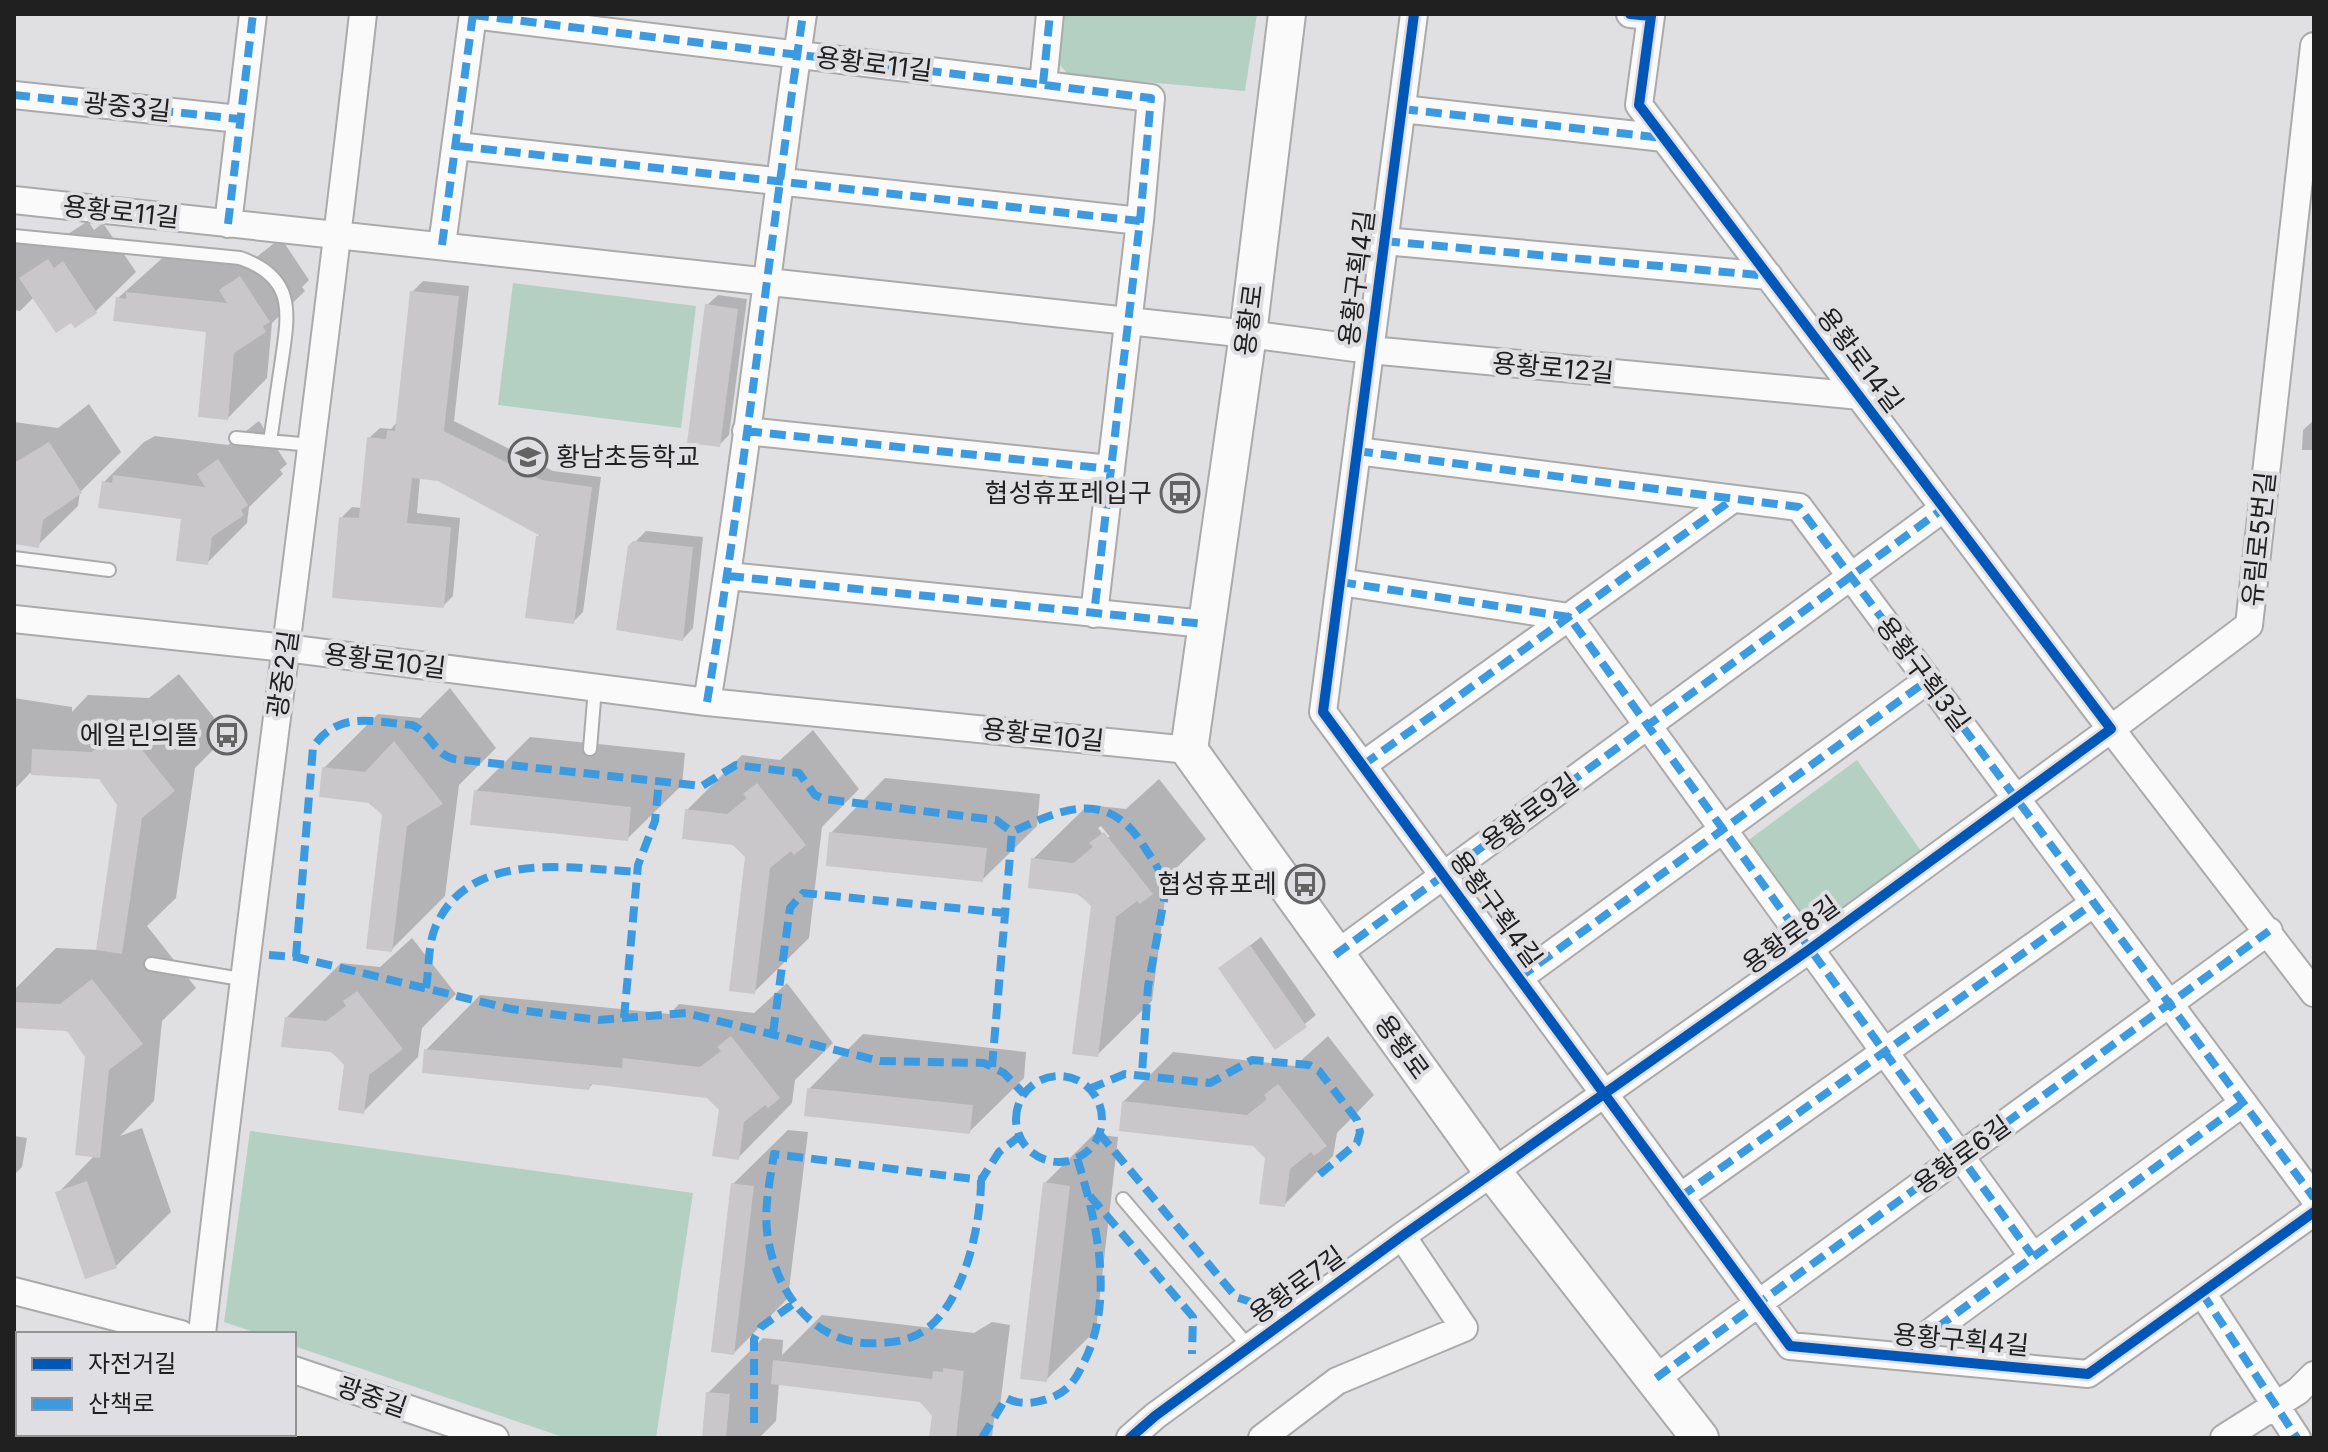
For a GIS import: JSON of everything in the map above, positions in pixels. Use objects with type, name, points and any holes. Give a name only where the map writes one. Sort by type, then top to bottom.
[{"type":"street","points":[[228,224],[253,14]]},
{"type":"street","name":"광중2길","points":[[202,1332],[241,979],[312,445],[363,14]]},
{"type":"street","points":[[707,702],[728,576],[803,14]]},
{"type":"street","points":[[1043,84],[1050,14]]},
{"type":"street","name":"용황로","points":[[1287,14],[1248,334],[1189,750],[1492,1171],[1700,1438]]},
{"type":"street","name":"용황구획4길","points":[[1414,14],[1323,712],[1790,1346],[2088,1374],[2202,1293]]},
{"type":"street","name":"용황로14길","points":[[1630,14],[1651,16],[1639,105],[2111,729]]},
{"type":"street","points":[[442,245],[473,15]]},
{"type":"street","name":"용황로11길","points":[[473,15],[1151,98],[1128,321]]},
{"type":"street","name":"유림로5번길","points":[[2111,729],[2249,625],[2314,46]]},
{"type":"street","name":"광중3길","points":[[14,95],[239,119]]},
{"type":"street","points":[[1402,109],[1664,138]]},
{"type":"street","points":[[457,146],[1140,221]]},
{"type":"street","name":"용황로11길","points":[[14,200],[1248,334]]},
{"type":"street","points":[[1384,241],[1769,276]]},
{"type":"street","points":[[1094,614],[1128,321]]},
{"type":"street","name":"용황로12길","points":[[1248,334],[1370,350],[1860,396]]},
{"type":"street","points":[[746,431],[1110,469]]},
{"type":"street","name":"용황구획3길","points":[[1357,451],[1799,507],[2314,1198]]},
{"type":"street","points":[[1363,765],[1733,499]]},
{"type":"street","name":"용황로9길","points":[[1335,955],[1944,508]]},
{"type":"street","points":[[728,576],[1205,624]]},
{"type":"street","points":[[1340,582],[1569,617],[2032,1255]]},
{"type":"street","name":"용황로10길","points":[[14,619],[286,648],[707,702],[1189,750]]},
{"type":"street","name":"용황구획4길","points":[[1519,978],[1928,680]]},
{"type":"street","points":[[2111,729],[2314,993]]},
{"type":"street","name":"용황로8길","points":[[1492,1171],[1606,1095],[2111,729]]},
{"type":"street","points":[[1680,1197],[2094,903]]},
{"type":"street","name":"용황로6길","points":[[1656,1378],[2269,931]]},
{"type":"street","name":"용황구획4길","points":[[1898,1356],[2243,1103]]},
{"type":"street","name":"용황로7길","points":[[1130,1438],[1249,1347],[1492,1171]]},
{"type":"street","points":[[2297,1438],[2202,1293],[2314,1212]]},
{"type":"street","points":[[1262,1438],[1337,1381],[1464,1328],[1402,1236]]},
{"type":"street","points":[[14,1291],[173,1332]]},
{"type":"street","name":"광중길","points":[[296,1371],[495,1438]]},
{"type":"street","points":[[2224,1438],[2276,1405],[2314,1375]]},
{"type":"lane","points":[[14,236],[240,258],[260,265],[280,288],[289,313],[270,441]]},
{"type":"lane","points":[[236,438],[312,445]]},
{"type":"lane","points":[[14,558],[109,570]]},
{"type":"lane","points":[[590,749],[595,688]]},
{"type":"lane","points":[[151,964],[241,979]]},
{"type":"lane","points":[[1123,1199],[1249,1347]]},
{"type":"lane","points":[[220,1438],[229,1438]]},
{"type":"green space","points":[[1063,14],[1257,14],[1245,91],[1069,75],[1057,62]]},
{"type":"green space","points":[[513,283],[696,306],[681,428],[498,405]]},
{"type":"green space","points":[[1857,760],[1921,851],[1794,946],[1727,856]]},
{"type":"green space","points":[[250,1131],[693,1193],[656,1438],[566,1438],[296,1347],[296,1332],[254,1332],[224,1322]]},
{"type":"building","points":[[48,259],[54,268],[63,261],[97,313],[75,328],[71,323],[56,333],[19,278]]},
{"type":"building","points":[[240,276],[270,322],[263,326],[266,332],[234,353],[228,420],[198,417],[206,332],[113,321],[116,297],[126,299],[126,292],[227,303],[219,290]]},
{"type":"building","points":[[410,291],[459,296],[444,431],[542,480],[592,487],[574,624],[525,618],[536,536],[541,536],[438,481],[412,478],[407,523],[451,527],[444,608],[332,598],[339,517],[359,518],[367,437],[386,439],[387,430],[395,431]]},
{"type":"building","points":[[705,304],[738,309],[720,447],[687,443]]},
{"type":"building","points":[[49,442],[82,493],[43,520],[39,548],[14,544],[14,463]]},
{"type":"building","points":[[218,459],[248,505],[241,510],[244,515],[212,537],[208,565],[176,561],[181,519],[98,508],[102,481],[112,483],[113,475],[205,487],[197,474]]},
{"type":"building","points":[[633,541],[693,547],[683,641],[616,630],[628,546]]},
{"type":"building","points":[[124,727],[175,791],[142,818],[122,954],[96,950],[117,805],[99,779],[31,775],[32,749],[92,752]]},
{"type":"building","points":[[394,741],[443,804],[407,826],[392,952],[366,949],[382,815],[370,803],[319,797],[322,767],[365,772]]},
{"type":"building","points":[[757,783],[806,845],[794,855],[791,851],[770,868],[755,994],[729,991],[745,857],[733,845],[682,839],[685,809],[727,814],[747,798],[743,794]]},
{"type":"building","points":[[474,790],[631,807],[628,841],[470,825]]},
{"type":"building","points":[[829,832],[987,848],[983,882],[826,866]]},
{"type":"building","points":[[1104,832],[1153,894],[1140,904],[1137,901],[1116,917],[1098,1057],[1072,1054],[1091,906],[1079,894],[1028,888],[1031,858],[1073,863],[1093,847],[1089,843]]},
{"type":"building","points":[[1250,945],[1307,1027],[1275,1050],[1218,968]]},
{"type":"building","points":[[92,979],[143,1044],[109,1070],[100,1158],[75,1155],[85,1057],[67,1031],[14,1028],[14,1002],[60,1004]]},
{"type":"building","points":[[357,991],[403,1049],[369,1075],[364,1114],[338,1110],[344,1065],[332,1052],[281,1047],[285,1017],[326,1021],[346,1006],[343,1001]]},
{"type":"building","points":[[731,1036],[780,1098],[768,1108],[765,1105],[744,1122],[739,1160],[712,1156],[719,1110],[707,1098],[590,1084],[589,1090],[422,1073],[424,1049],[622,1068],[623,1058],[700,1067],[721,1051],[717,1047]]},
{"type":"building","points":[[1278,1084],[1327,1146],[1314,1156],[1311,1152],[1290,1169],[1285,1207],[1259,1204],[1265,1158],[1253,1146],[1119,1131],[1122,1101],[1247,1115],[1267,1099],[1264,1095]]},
{"type":"building","points":[[807,1088],[973,1105],[970,1134],[804,1116]]},
{"type":"building","points":[[87,1181],[117,1268],[85,1279],[55,1192]]},
{"type":"building","points":[[1043,1182],[1070,1186],[1047,1382],[1020,1379]]},
{"type":"building","points":[[731,1183],[754,1186],[734,1355],[711,1352]]},
{"type":"building","points":[[773,1360],[932,1379],[933,1371],[943,1372],[943,1368],[964,1371],[956,1438],[929,1438],[932,1416],[920,1402],[771,1384]]},
{"type":"building","points":[[706,1392],[730,1394],[726,1438],[702,1438]]},
{"type":"marked path","points":[[228,224],[253,14]]},
{"type":"marked path","points":[[442,245],[473,14]]},
{"type":"marked path","points":[[707,702],[803,14]]},
{"type":"marked path","points":[[1043,84],[1050,14]]},
{"type":"marked path","points":[[473,15],[1151,98],[1140,221],[1094,614]]},
{"type":"marked path","points":[[14,95],[239,119]]},
{"type":"marked path","points":[[1402,109],[1664,138]]},
{"type":"marked path","points":[[457,146],[1140,221]]},
{"type":"marked path","points":[[1384,241],[1769,276]]},
{"type":"marked path","points":[[746,431],[1110,469]]},
{"type":"marked path","points":[[1357,451],[1799,507],[2314,1198]]},
{"type":"marked path","points":[[1363,765],[1733,499]]},
{"type":"marked path","points":[[1335,955],[1944,508]]},
{"type":"marked path","points":[[728,576],[1205,624]]},
{"type":"marked path","points":[[1340,582],[1569,617],[2032,1255]]},
{"type":"marked path","points":[[1519,978],[1928,680]]},
{"type":"marked path","points":[[296,957],[313,747],[323,735],[345,723],[370,721],[412,725],[442,753],[454,759],[702,786],[736,765],[799,773],[815,795],[824,799],[996,820],[1012,832]]},
{"type":"marked path","points":[[624,1018],[638,865],[655,821],[659,781]]},
{"type":"marked path","points":[[992,1067],[1012,832],[1049,816],[1084,808],[1115,816],[1129,827],[1157,866],[1166,889],[1148,987],[1142,1073]]},
{"type":"marked path","points":[[426,988],[435,928],[450,903],[471,885],[523,869],[552,867],[638,872]]},
{"type":"marked path","points":[[773,1033],[790,908],[803,893],[1005,913]]},
{"type":"marked path","points":[[1680,1197],[2094,903]]},
{"type":"marked path","points":[[1656,1378],[2269,931]]},
{"type":"marked path","points":[[269,955],[296,957],[511,1009],[599,1020],[686,1013],[880,1061],[984,1063],[1004,1073],[1024,1094]]},
{"type":"marked path","points":[[1089,1089],[1125,1074],[1210,1083],[1252,1060],[1309,1065],[1319,1071],[1357,1120],[1360,1132],[1357,1143],[1319,1175]]},
{"type":"marked path","points":[[1059,1076],[1075,1080],[1089,1089],[1098,1103],[1102,1119],[1098,1135],[1089,1149],[1075,1158],[1059,1162],[1043,1158],[1029,1149],[1020,1135],[1016,1119],[1020,1103],[1029,1089],[1043,1080],[1059,1076]]},
{"type":"marked path","points":[[1898,1356],[2243,1103]]},
{"type":"marked path","points":[[1099,1133],[1236,1297],[1263,1306]]},
{"type":"marked path","points":[[981,1180],[974,1240],[960,1283],[939,1318],[914,1336],[880,1343],[837,1337],[804,1314],[780,1280],[768,1238],[766,1217],[774,1154],[981,1180],[999,1152],[1020,1136]]},
{"type":"marked path","points":[[982,1438],[1006,1398],[1023,1403],[1035,1402],[1053,1397],[1068,1387],[1076,1378],[1093,1338],[1099,1313],[1100,1261],[1091,1208],[1077,1158]]},
{"type":"marked path","points":[[1090,1196],[1193,1317],[1192,1354]]},
{"type":"marked path","points":[[2202,1293],[2297,1438]]},
{"type":"marked path","points":[[754,1423],[754,1339],[761,1327],[793,1304]]},
{"type":"cycle path","points":[[1414,14],[1323,712],[1790,1346],[2088,1374],[2314,1212]]},
{"type":"cycle path","points":[[1130,1438],[1155,1416],[1402,1236],[1810,949],[2111,729],[1639,105],[1651,16],[1630,14]]},
{"type":"place","name":"황남초등학교","points":[[528,457]]},
{"type":"place","name":"협성휴포레입구","points":[[1180,493]]},
{"type":"place","name":"에일린의뜰","points":[[227,735]]},
{"type":"place","name":"협성휴포레","points":[[1305,884]]}]
